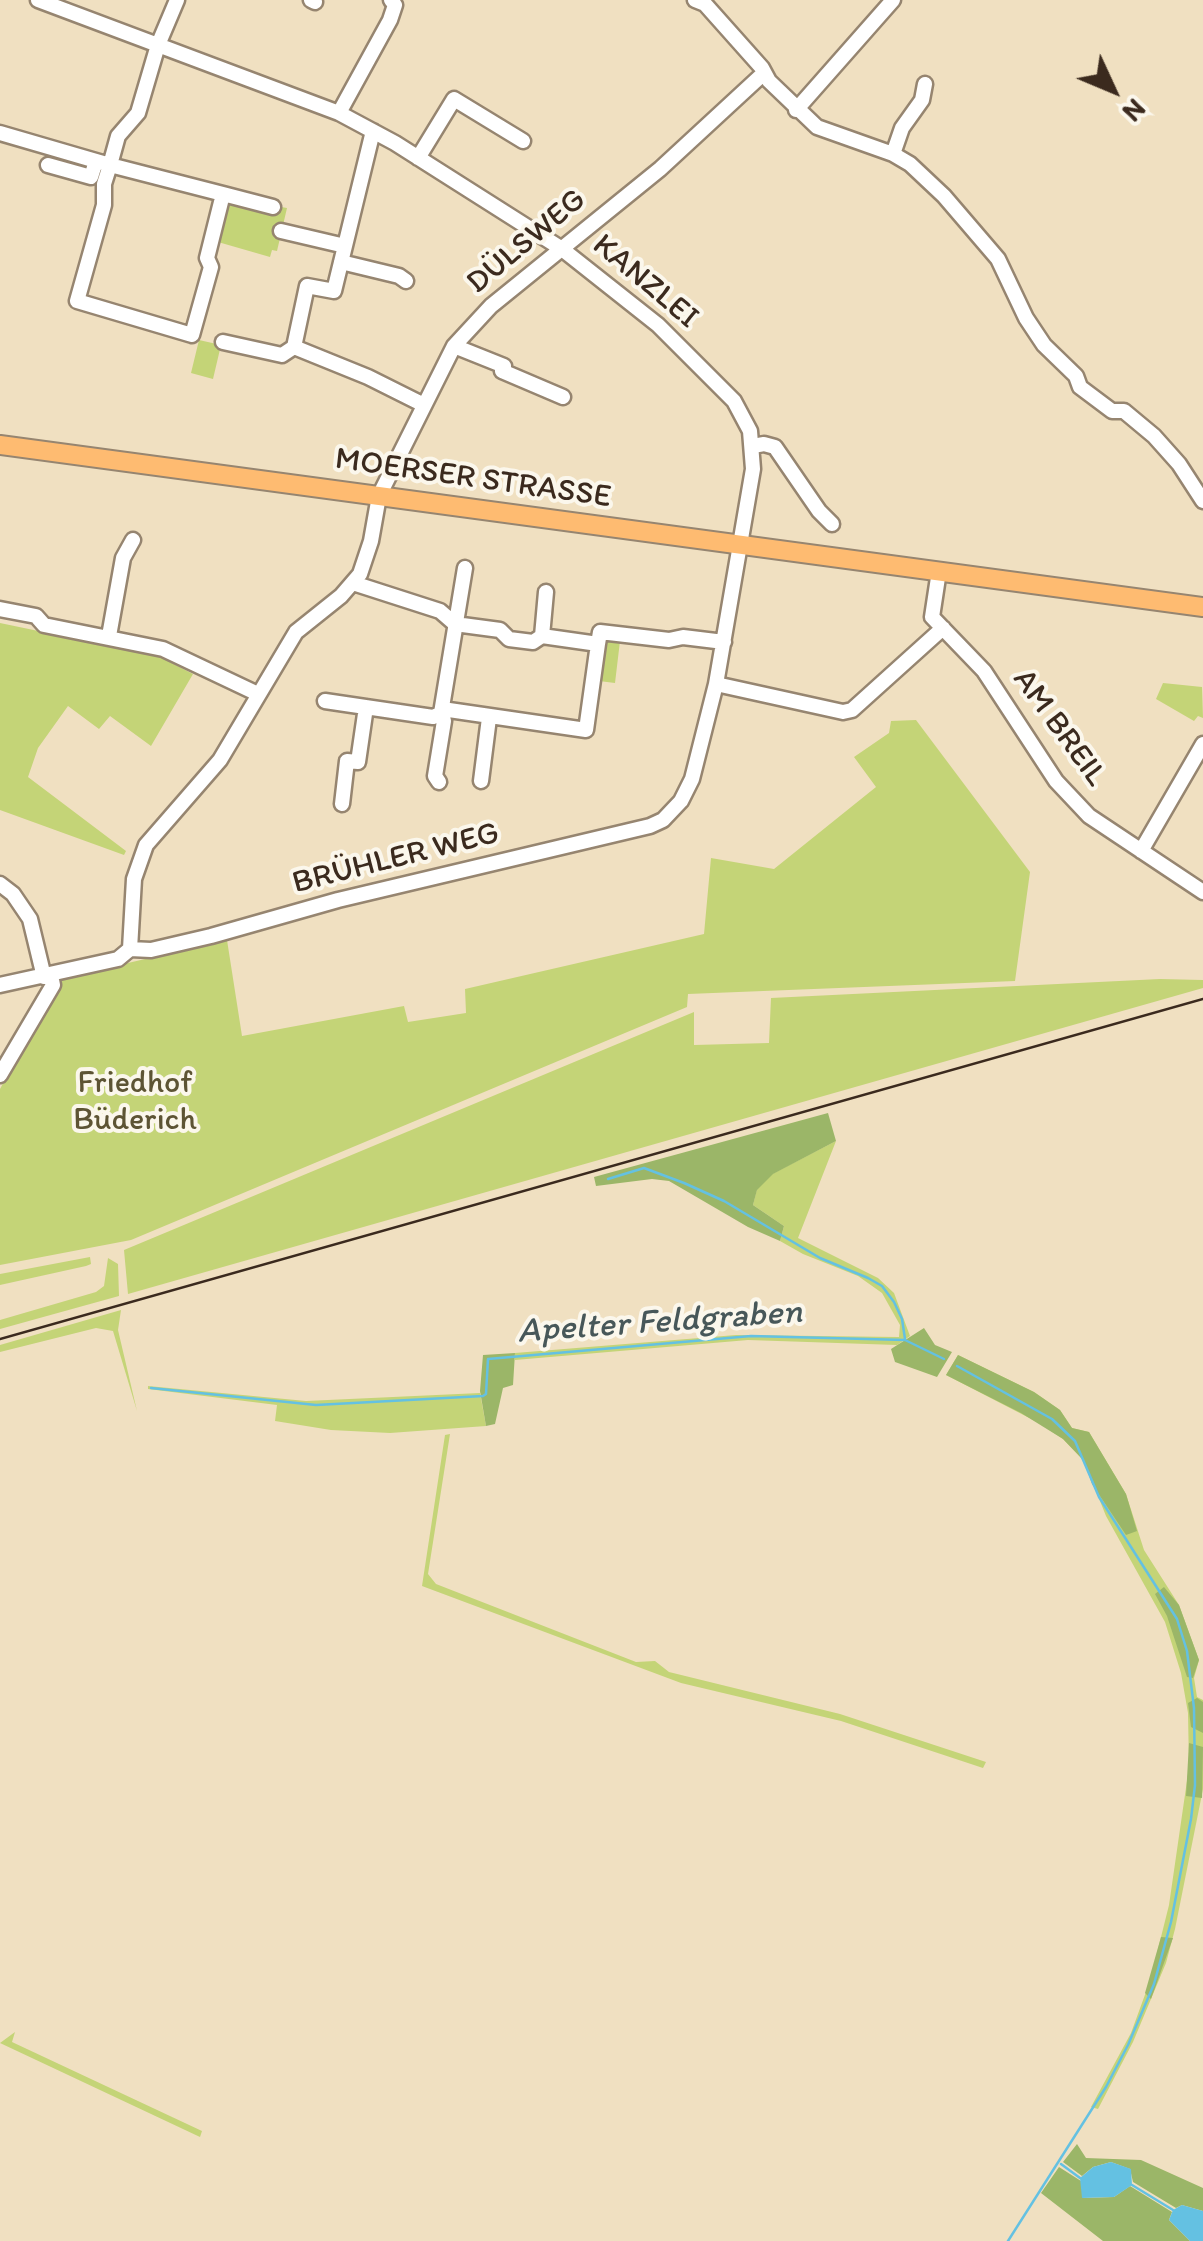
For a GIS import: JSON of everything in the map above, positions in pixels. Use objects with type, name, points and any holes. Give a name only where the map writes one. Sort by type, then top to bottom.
[{"type":"main road","name":"MOERSER STRASSE","points":[[0,444],[1203,607]]},
{"type":"street","name":"KANZLEI","points":[[38,0],[340,114],[562,249],[658,325],[734,401],[750,431],[753,446],[742,544]]},
{"type":"street","points":[[48,164],[91,177],[103,163],[138,112],[176,0]]},
{"type":"street","points":[[340,114],[390,20],[396,5],[390,0]]},
{"type":"street","points":[[695,0],[705,4],[816,128],[893,154],[910,164],[944,196],[998,258],[1034,333],[1076,376],[1080,387],[1112,410],[1124,410],[1154,436],[1201,493]]},
{"type":"street","points":[[796,110],[893,0]]},
{"type":"street","name":"DÜLSWEG","points":[[353,583],[366,561],[379,496],[454,346],[491,306],[660,169],[764,74]]},
{"type":"street","points":[[893,154],[902,128],[922,100],[925,84]]},
{"type":"street","points":[[418,158],[454,100],[522,141]]},
{"type":"street","points":[[223,342],[282,355],[294,347],[307,286],[334,291],[373,131]]},
{"type":"street","points":[[0,133],[273,208]]},
{"type":"street","points":[[103,163],[104,205],[76,301],[192,334],[211,267],[207,258],[223,194]]},
{"type":"street","points":[[281,231],[345,246]]},
{"type":"street","points":[[341,262],[399,276],[406,282]]},
{"type":"street","points":[[454,346],[504,366],[502,371],[563,397]]},
{"type":"street","points":[[294,347],[424,405]]},
{"type":"street","points":[[753,446],[774,447],[832,524]]},
{"type":"street","points":[[108,636],[123,558],[133,540]]},
{"type":"street","name":"BRÜHLER WEG","points":[[0,985],[118,959],[130,948],[151,950],[212,936],[338,900],[658,823],[672,812],[692,779],[716,684],[742,544]]},
{"type":"street","points":[[438,782],[435,776],[444,722],[441,713],[466,568]]},
{"type":"street","points":[[716,684],[842,712],[852,710],[937,622],[939,571]]},
{"type":"street","points":[[130,948],[139,858],[159,829],[220,760],[296,632],[353,583],[440,610],[455,624],[500,630],[509,639],[534,642],[542,636],[598,644]]},
{"type":"street","points":[[542,636],[546,592]]},
{"type":"street","points":[[440,610],[458,606]]},
{"type":"street","points":[[0,609],[36,616],[44,625],[164,648],[258,694]]},
{"type":"street","name":"AM BREIL","points":[[937,622],[984,671],[1056,781],[1090,816],[1203,892]]},
{"type":"street","points":[[325,701],[433,717],[449,710],[586,730],[600,632],[724,642]]},
{"type":"street","points":[[342,804],[348,762],[358,762],[366,707]]},
{"type":"street","points":[[481,780],[489,718]]},
{"type":"street","points":[[1141,851],[1203,744]]},
{"type":"street","points":[[0,884],[14,894],[30,919],[53,985],[0,1075]]},
{"type":"green space","points":[[223,197],[287,208],[277,251],[272,250],[270,257],[218,242]]},
{"type":"green space","points":[[199,340],[221,345],[213,379],[191,373]]},
{"type":"green space","points":[[0,623],[158,656],[193,674],[151,746],[110,716],[99,729],[68,706],[38,748],[28,777],[126,851],[124,855],[0,810]]},
{"type":"green space","points":[[620,641],[615,683],[599,681],[604,642]]},
{"type":"green space","points":[[1163,683],[1202,687],[1203,718],[1198,716],[1194,721],[1156,699]]},
{"type":"green space","name":"Friedhof Büderich","points":[[916,720],[1030,872],[1015,981],[688,994],[687,1007],[131,1240],[0,1265],[0,1089],[59,979],[227,940],[242,1036],[404,1006],[408,1022],[466,1013],[465,989],[704,934],[711,858],[774,869],[876,787],[854,757],[889,733],[891,721]]},
{"type":"green space","points":[[1203,980],[1203,988],[128,1294],[124,1250],[694,1012],[694,1045],[769,1043],[771,998]]},
{"type":"green space","points":[[828,1113],[836,1141],[773,1174],[757,1190],[753,1205],[784,1226],[780,1241],[669,1181],[652,1179],[596,1186],[594,1177]]},
{"type":"green space","points":[[836,1141],[798,1238],[878,1278],[894,1293],[910,1336],[897,1345],[748,1340],[515,1360],[515,1353],[736,1335],[899,1337],[900,1325],[882,1293],[858,1276],[780,1241],[784,1226],[753,1205],[757,1189],[772,1174]]},
{"type":"green space","points":[[90,1257],[91,1264],[86,1266],[0,1285],[0,1274]]},
{"type":"green space","points":[[108,1258],[118,1264],[119,1296],[0,1329],[0,1320],[96,1292],[104,1286]]},
{"type":"green space","points":[[121,1310],[118,1330],[137,1411],[113,1331],[96,1328],[0,1352],[0,1345]]},
{"type":"green space","points":[[924,1328],[935,1345],[952,1352],[937,1377],[895,1362],[891,1349]]},
{"type":"green space","points":[[515,1353],[513,1385],[503,1388],[495,1424],[486,1426],[480,1391],[483,1355]]},
{"type":"green space","points":[[958,1355],[1034,1392],[1060,1410],[1072,1428],[1089,1432],[1126,1494],[1144,1550],[1179,1605],[1199,1660],[1194,1678],[1197,1697],[1203,1700],[1203,1789],[1175,1929],[1166,1963],[1133,2042],[1098,2109],[1091,2107],[1131,2033],[1150,1981],[1169,1905],[1189,1767],[1188,1713],[1181,1673],[1165,1622],[1106,1516],[1084,1461],[1063,1439],[1039,1423],[946,1375]]},
{"type":"green space","points":[[958,1355],[1034,1392],[1060,1410],[1072,1428],[1089,1432],[1126,1494],[1137,1531],[1126,1535],[1092,1484],[1084,1461],[1063,1439],[946,1375]]},
{"type":"green space","points":[[148,1386],[306,1401],[480,1393],[486,1426],[390,1433],[331,1430],[275,1421],[277,1405]]},
{"type":"green space","points":[[450,1434],[428,1574],[436,1584],[636,1662],[655,1661],[669,1672],[840,1714],[986,1762],[983,1768],[841,1721],[681,1683],[422,1586],[445,1435]]},
{"type":"green space","points":[[1164,1587],[1179,1605],[1199,1660],[1193,1678],[1187,1677],[1167,1616],[1155,1594]]},
{"type":"green space","points":[[1197,1698],[1203,1702],[1203,1733],[1191,1727],[1188,1703]]},
{"type":"green space","points":[[1189,1743],[1203,1747],[1202,1798],[1186,1796]]},
{"type":"green space","points":[[1161,1937],[1173,1938],[1151,1999],[1145,1993]]},
{"type":"green space","points":[[15,2032],[12,2042],[202,2131],[200,2137],[0,2043]]},
{"type":"green space","points":[[1077,2144],[1086,2158],[1141,2160],[1203,2188],[1203,2211],[1182,2205],[1176,2208],[1133,2182],[1130,2169],[1111,2162],[1093,2167],[1082,2176],[1063,2162]]},
{"type":"green space","points":[[1059,2167],[1081,2181],[1083,2198],[1114,2197],[1130,2186],[1172,2212],[1169,2220],[1190,2241],[1103,2241],[1041,2193]]},
{"type":"water","points":[[1111,2162],[1131,2169],[1132,2185],[1114,2197],[1082,2198],[1080,2178],[1093,2167]]},
{"type":"water","points":[[1182,2205],[1203,2211],[1203,2241],[1190,2241],[1169,2220],[1173,2210]]},
{"type":"waterway","name":"Apelter Feldgraben","points":[[608,1179],[644,1168],[684,1183],[724,1201],[820,1258],[868,1278],[882,1286],[894,1302],[905,1339]]},
{"type":"waterway","name":"Apelter Feldgraben","points":[[151,1388],[316,1405],[483,1396],[488,1359],[751,1336],[905,1340],[944,1359]]},
{"type":"waterway","name":"Apelter Feldgraben","points":[[957,1366],[1052,1419],[1075,1441],[1099,1497],[1177,1619],[1187,1651],[1194,1708],[1195,1785],[1191,1819],[1171,1922],[1154,1984],[1106,2087],[1008,2241]]},
{"type":"waterway","points":[[1061,2164],[1080,2178]]},
{"type":"waterway","points":[[1132,2185],[1173,2210]]},
{"type":"tram line","points":[[0,1339],[1203,999]]}]
